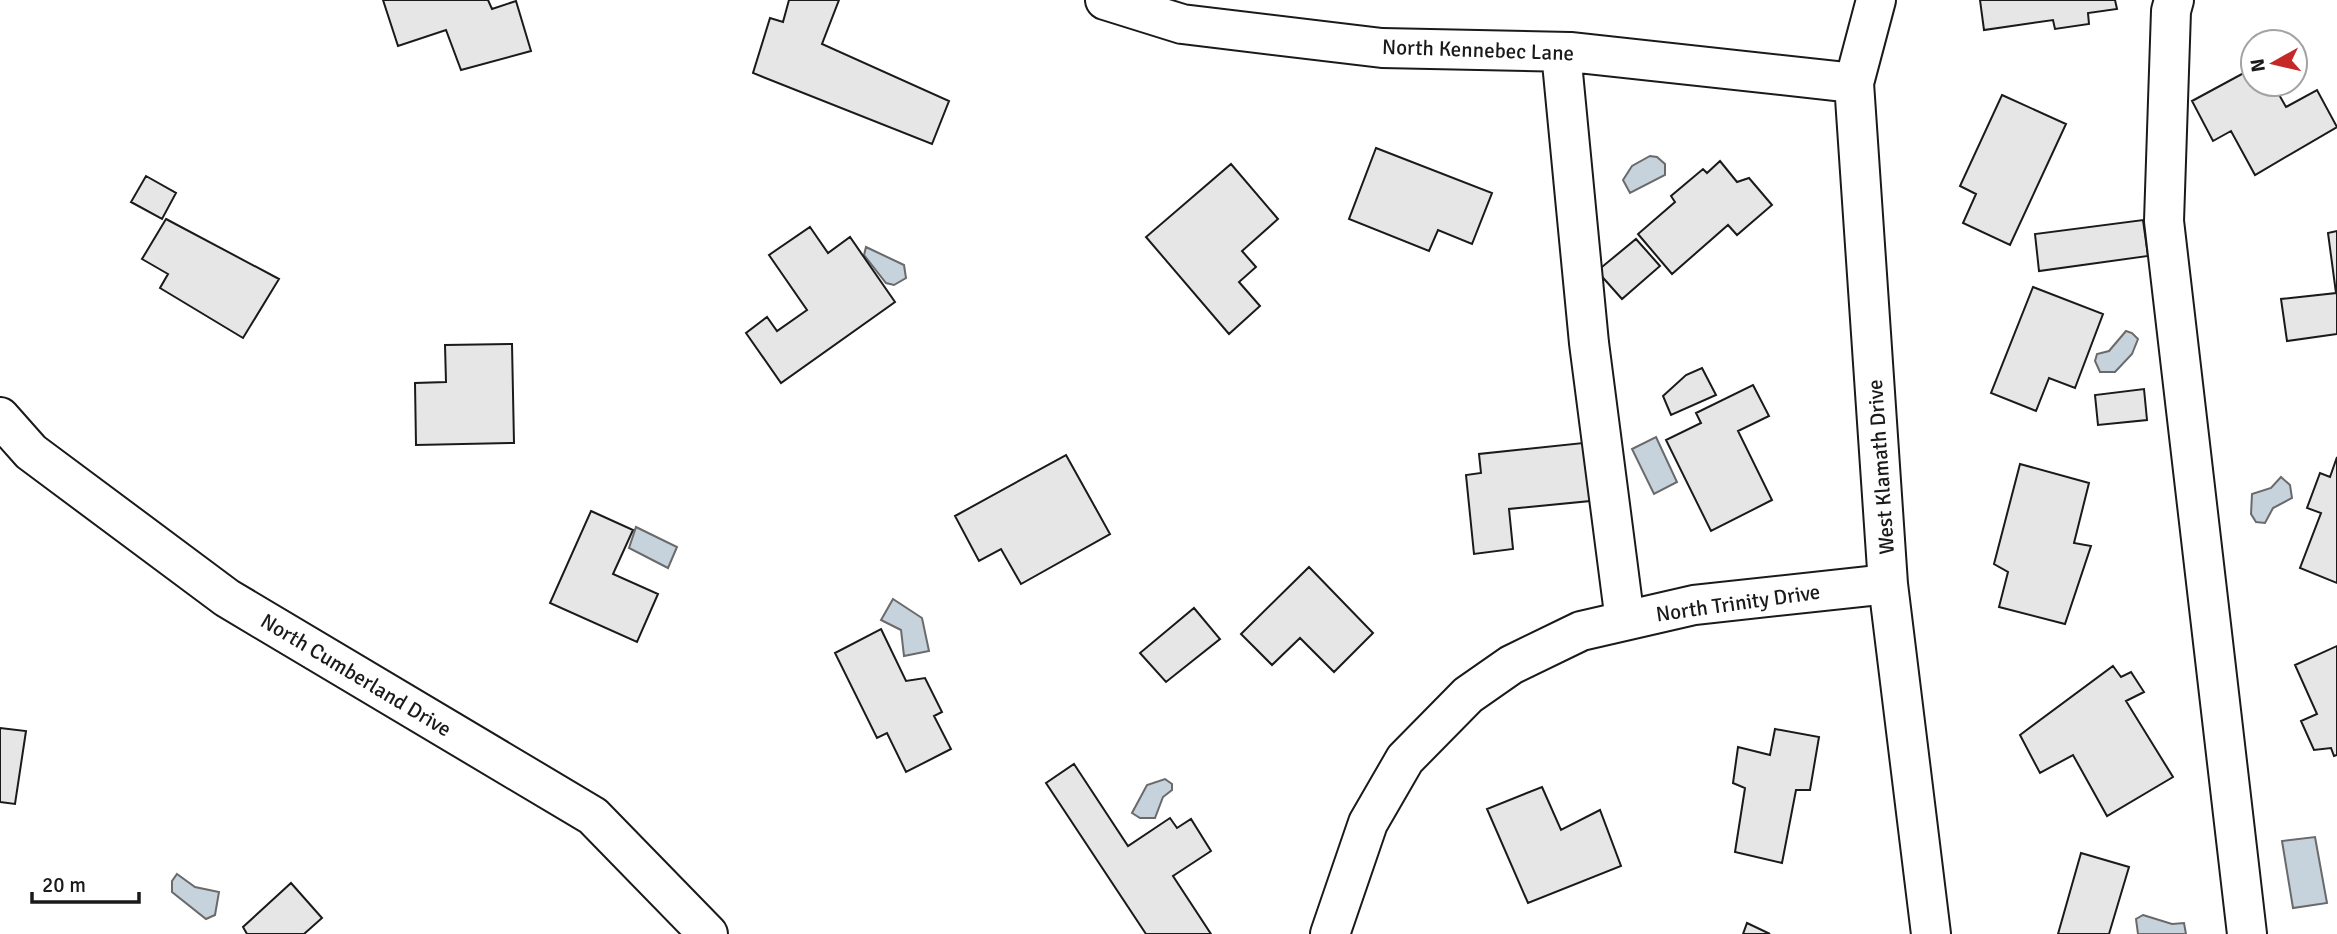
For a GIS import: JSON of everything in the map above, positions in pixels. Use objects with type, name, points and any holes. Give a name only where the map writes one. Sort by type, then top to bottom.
[{"type":"street","name":"North Kennebec Lane","points":[[1105,0],[1182,24],[1369,46],[1561,52],[1854,83]]},
{"type":"street","name":"West Klamath Drive","points":[[1876,0],[1854,83],[1888,584],[1931,934]]},
{"type":"street","points":[[2174,0],[2171,11],[2164,221],[2247,934]]},
{"type":"street","points":[[1561,52],[1589,343],[1625,621]]},
{"type":"street","name":"North Cumberland Drive","points":[[0,417],[31,452],[228,598],[593,816],[708,934]]},
{"type":"street","name":"North Trinity Drive","points":[[1330,934],[1368,823],[1405,759],[1468,695],[1511,665],[1581,631],[1694,605],[1888,584]]},
{"type":"shaded area","points":[[1650,156],[1657,157],[1665,164],[1665,175],[1630,193],[1623,180],[1632,166]]},
{"type":"shaded area","points":[[866,247],[904,265],[906,278],[894,285],[886,283],[864,255]]},
{"type":"shaded area","points":[[2126,331],[2138,339],[2132,354],[2115,372],[2100,372],[2095,361],[2097,354],[2109,351]]},
{"type":"shaded area","points":[[1656,437],[1677,482],[1654,494],[1632,449]]},
{"type":"shaded area","points":[[2281,477],[2290,485],[2292,498],[2273,508],[2265,523],[2256,522],[2251,514],[2252,494],[2271,488]]},
{"type":"shaded area","points":[[636,527],[677,547],[668,568],[629,548]]},
{"type":"shaded area","points":[[893,599],[922,618],[929,651],[904,656],[901,630],[881,620]]},
{"type":"shaded area","points":[[1165,779],[1172,784],[1172,790],[1163,797],[1155,818],[1140,818],[1132,813],[1147,785]]},
{"type":"shaded area","points":[[2315,837],[2327,903],[2293,908],[2282,841]]},
{"type":"shaded area","points":[[177,874],[195,887],[219,892],[215,915],[206,919],[172,892],[172,881]]},
{"type":"shaded area","points":[[2143,915],[2172,924],[2184,923],[2186,934],[2138,934],[2136,919]]},
{"type":"building","points":[[383,0],[488,0],[492,9],[516,1],[531,51],[461,70],[446,30],[398,46]]},
{"type":"building","points":[[789,0],[839,0],[822,44],[949,101],[932,144],[753,73],[770,18],[783,22]]},
{"type":"building","points":[[1980,0],[2115,0],[2117,9],[2088,13],[2089,24],[2055,29],[2053,20],[1984,30]]},
{"type":"building","points":[[2239,76],[2239,98],[2281,98],[2286,107],[2302,98],[2309,98],[2309,94],[2317,90],[2337,127],[2255,175],[2231,131],[2213,141],[2192,101]]},
{"type":"building","points":[[2002,95],[2066,124],[2010,245],[1963,223],[1976,194],[1960,186]]},
{"type":"building","points":[[1376,148],[1492,193],[1472,244],[1438,230],[1429,251],[1349,219]]},
{"type":"building","points":[[1720,161],[1737,182],[1749,178],[1772,205],[1737,235],[1728,225],[1672,274],[1638,234],[1675,202],[1671,196],[1703,169],[1707,173]]},
{"type":"building","points":[[1231,164],[1278,219],[1242,251],[1256,267],[1239,282],[1260,306],[1229,334],[1146,237]]},
{"type":"building","points":[[146,176],[176,193],[162,219],[131,202]]},
{"type":"building","points":[[166,219],[279,279],[243,338],[160,288],[168,274],[142,259]]},
{"type":"building","points":[[2143,220],[2148,256],[2039,271],[2035,234]]},
{"type":"building","points":[[810,227],[828,253],[850,237],[895,302],[781,383],[746,333],[767,317],[777,331],[807,310],[769,255]]},
{"type":"building","points":[[2337,231],[2337,334],[2287,341],[2281,299],[2336,293],[2328,233]]},
{"type":"building","points":[[1636,239],[1660,266],[1622,299],[1597,271]]},
{"type":"building","points":[[2033,287],[2103,314],[2075,388],[2049,378],[2036,411],[1991,393]]},
{"type":"building","points":[[512,344],[514,443],[416,445],[415,383],[446,382],[445,345]]},
{"type":"building","points":[[1702,368],[1716,395],[1671,415],[1663,396],[1686,375]]},
{"type":"building","points":[[1753,385],[1769,416],[1738,431],[1772,500],[1711,531],[1666,440],[1701,423],[1696,413]]},
{"type":"building","points":[[2144,389],[2147,420],[2098,425],[2095,395]]},
{"type":"building","points":[[1583,443],[1590,501],[1509,509],[1513,549],[1474,554],[1466,475],[1481,473],[1479,454]]},
{"type":"building","points":[[1066,455],[1110,534],[1021,584],[1001,549],[979,561],[955,516]]},
{"type":"building","points":[[2337,457],[2337,583],[2300,568],[2321,513],[2307,508],[2320,473],[2330,477]]},
{"type":"building","points":[[2020,464],[2089,483],[2074,543],[2091,546],[2065,624],[1999,607],[2008,572],[1994,564]]},
{"type":"building","points":[[591,511],[633,530],[613,574],[658,594],[637,642],[550,603]]},
{"type":"building","points":[[1309,567],[1373,633],[1334,672],[1300,638],[1272,665],[1241,634]]},
{"type":"building","points":[[1194,608],[1220,639],[1166,682],[1140,653]]},
{"type":"building","points":[[881,629],[906,681],[925,678],[942,712],[934,716],[951,749],[906,772],[887,733],[877,738],[835,653]]},
{"type":"building","points":[[2337,646],[2337,755],[2334,756],[2331,748],[2314,750],[2301,721],[2317,714],[2295,665]]},
{"type":"building","points":[[2113,666],[2121,677],[2131,672],[2144,692],[2126,701],[2173,777],[2107,816],[2073,755],[2040,773],[2020,735]]},
{"type":"building","points":[[0,728],[26,731],[15,804],[0,802]]},
{"type":"building","points":[[1775,729],[1819,737],[1810,790],[1796,790],[1782,863],[1735,852],[1745,788],[1733,783],[1738,747],[1770,755]]},
{"type":"building","points":[[1074,764],[1128,846],[1170,818],[1177,828],[1191,819],[1211,851],[1173,876],[1211,934],[1146,934],[1046,783]]},
{"type":"building","points":[[1542,787],[1561,830],[1600,810],[1621,866],[1528,903],[1487,809]]},
{"type":"building","points":[[2081,853],[2129,867],[2109,934],[2058,934]]},
{"type":"building","points":[[291,883],[322,918],[304,934],[247,934],[243,927]]},
{"type":"building","points":[[1747,923],[1770,934],[1743,934]]}]
